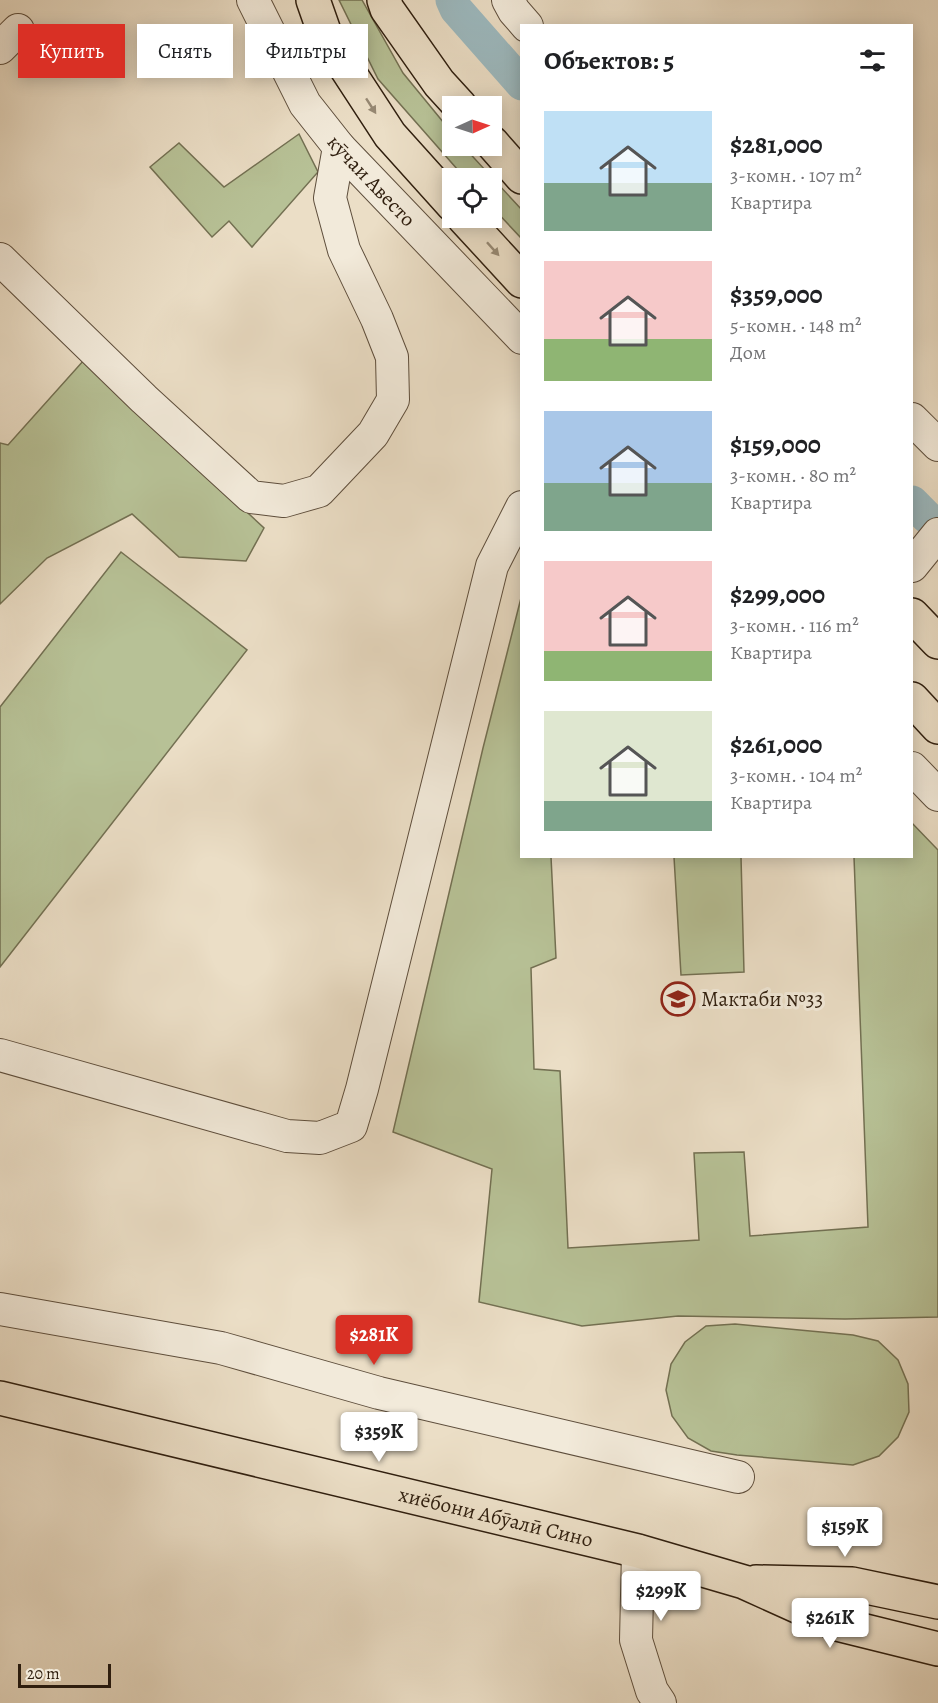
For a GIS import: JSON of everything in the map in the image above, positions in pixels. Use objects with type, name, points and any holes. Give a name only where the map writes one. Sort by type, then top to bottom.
[{"type":"main road","points":[[313,0],[327,37],[390,135],[442,193]]},
{"type":"main road","points":[[384,0],[387,9],[439,83],[451,96]]},
{"type":"main road","points":[[502,154],[520,175]]},
{"type":"main road","points":[[473,228],[520,279]]},
{"type":"main road","points":[[913,616],[938,642]]},
{"type":"main road","points":[[913,700],[938,727]]},
{"type":"main road","name":"хиёбони Абӯалӣ Сино","points":[[0,1398],[638,1551],[744,1582],[837,1624],[938,1649]]},
{"type":"main road","name":"хиёбони Абӯалӣ Сино","points":[[744,1582],[852,1584],[936,1597]]},
{"type":"street","name":"кӯчаи Авесто","points":[[253,0],[305,104],[339,147],[520,336]]},
{"type":"street","points":[[508,0],[525,24]]},
{"type":"street","points":[[0,259],[144,399],[251,497],[284,501],[319,492],[373,434],[393,400],[392,357],[377,319],[344,250],[330,198],[339,147]]},
{"type":"street","points":[[913,420],[938,446]]},
{"type":"street","points":[[0,1056],[287,1136],[320,1138],[351,1126],[492,566],[520,511]]},
{"type":"street","points":[[913,565],[938,534]]},
{"type":"street","points":[[913,769],[938,795]]},
{"type":"street","points":[[0,1309],[221,1348],[379,1393],[738,1477]]},
{"type":"street","points":[[638,1551],[636,1640],[652,1691],[660,1703]]},
{"type":"green space","points":[[339,0],[362,0],[403,73],[442,121],[442,152],[378,79],[368,59],[368,24],[351,24]]},
{"type":"green space","points":[[299,134],[318,172],[252,247],[229,221],[212,237],[150,167],[179,143],[224,187]]},
{"type":"green space","points":[[446,156],[472,156],[483,168],[456,168]]},
{"type":"green space","points":[[502,188],[520,208],[520,237],[502,218]]},
{"type":"green space","points":[[84,360],[264,528],[246,561],[179,557],[132,514],[47,558],[0,604],[0,443],[8,445]]},
{"type":"green space","points":[[121,552],[247,650],[0,967],[0,707]]},
{"type":"green space","points":[[520,602],[520,858],[551,858],[556,958],[531,968],[534,1069],[560,1071],[568,1248],[699,1240],[694,1153],[744,1152],[750,1236],[868,1227],[854,858],[913,858],[913,824],[938,850],[938,1317],[845,1319],[678,1316],[582,1326],[479,1302],[492,1169],[393,1132],[483,748]]},
{"type":"green space","points":[[674,858],[741,858],[744,972],[681,975]]},
{"type":"green space","points":[[735,1324],[853,1335],[878,1341],[898,1360],[908,1384],[909,1412],[898,1437],[879,1456],[853,1465],[711,1451],[688,1438],[672,1416],[666,1390],[671,1364],[685,1342],[706,1326]]},
{"type":"waterway","points":[[452,0],[456,9],[520,82]]},
{"type":"waterway","points":[[913,503],[927,517]]},
{"type":"place","name":"Мактаби №33","points":[[678,999]]}]
